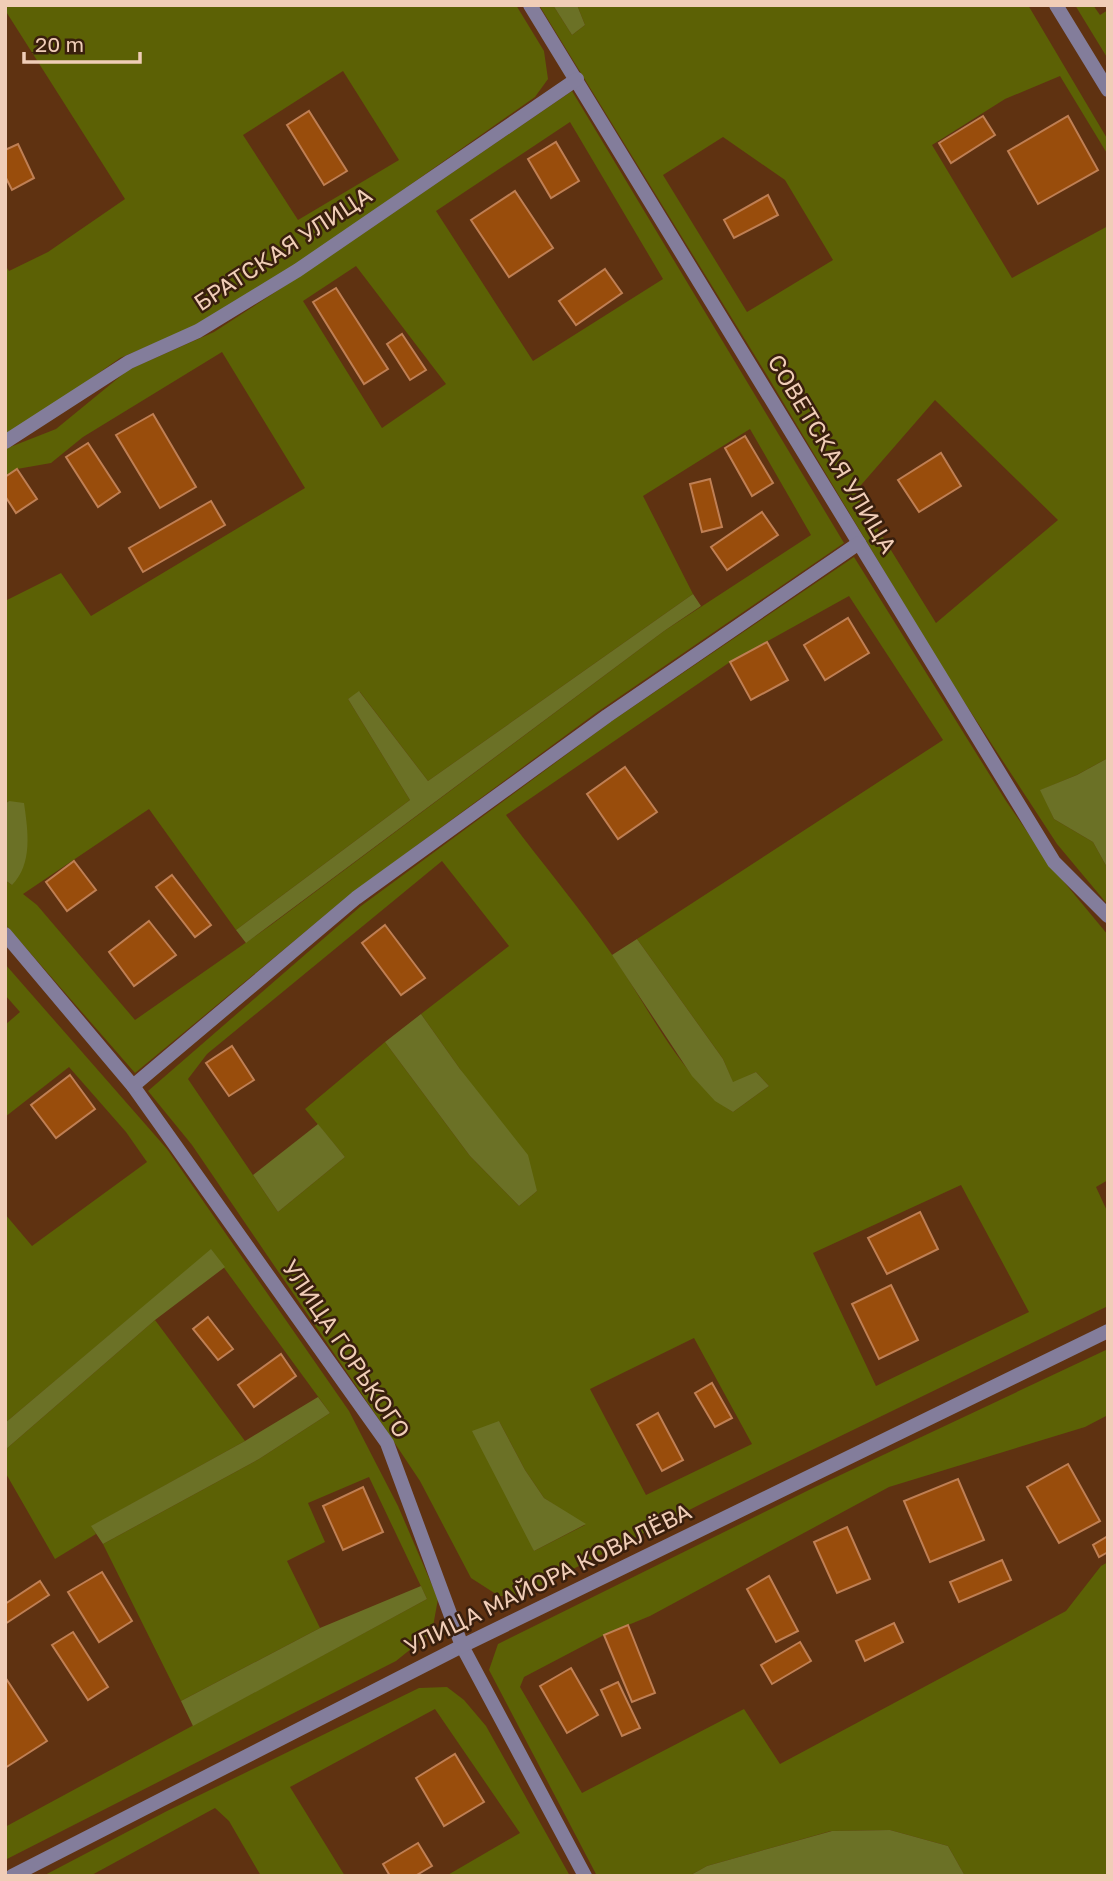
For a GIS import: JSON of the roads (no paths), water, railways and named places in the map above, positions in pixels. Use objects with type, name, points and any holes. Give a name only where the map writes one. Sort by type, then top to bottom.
[{"type":"street","name":"СОВЕТСКАЯ УЛИЦА","points":[[530,5],[1054,862],[1108,916]]},
{"type":"street","points":[[1056,5],[1108,89]]},
{"type":"street","name":"БРАТСКАЯ УЛИЦА","points":[[5,442],[129,362],[198,331],[298,270],[577,79]]},
{"type":"street","points":[[133,1086],[356,898],[607,716],[859,543]]},
{"type":"street","name":"УЛИЦА ГОРЬКОГО","points":[[5,934],[133,1086],[387,1443],[462,1646],[586,1876]]},
{"type":"street","name":"УЛИЦА МАЙОРА КОВАЛЁВА","points":[[12,1876],[462,1646],[1108,1331]]}]
